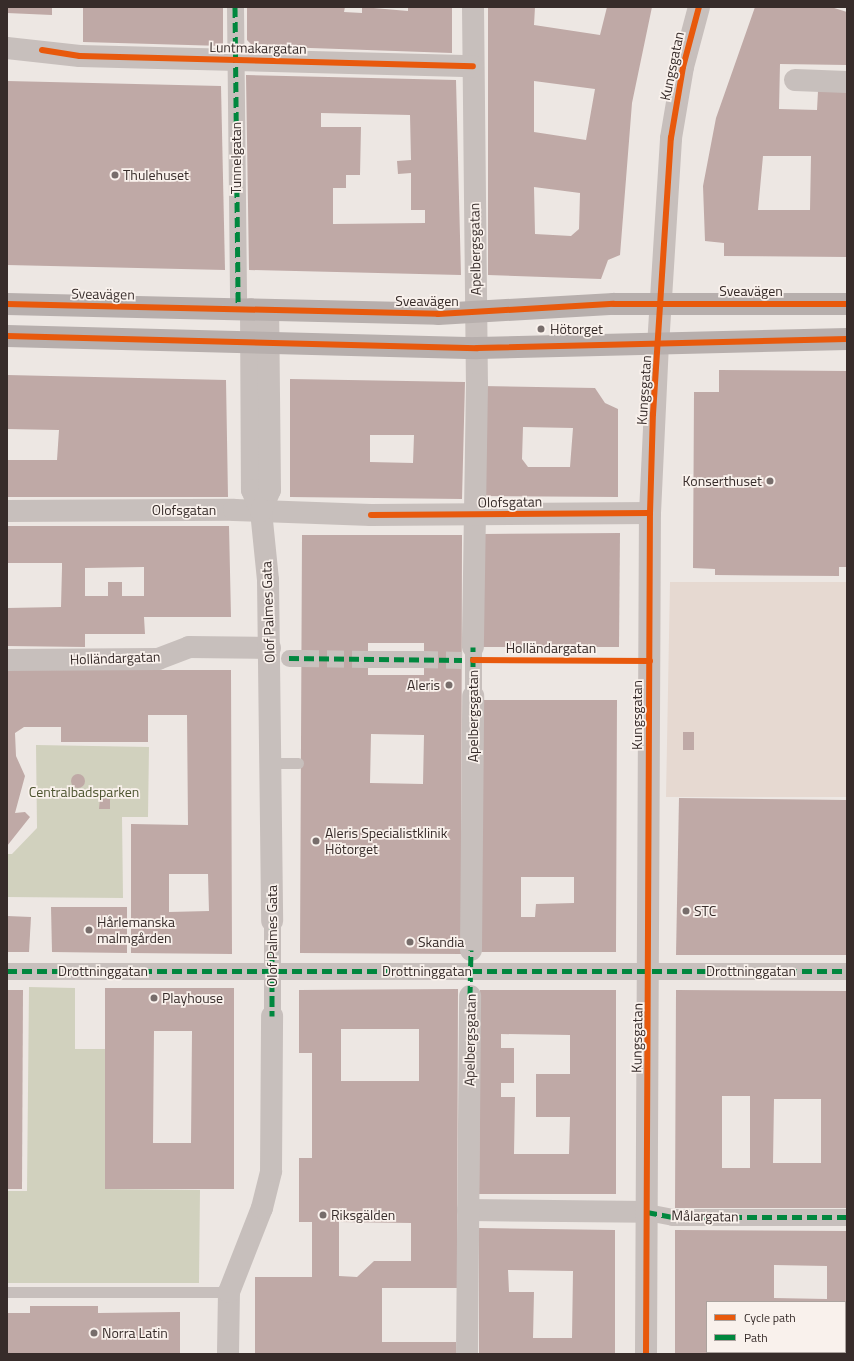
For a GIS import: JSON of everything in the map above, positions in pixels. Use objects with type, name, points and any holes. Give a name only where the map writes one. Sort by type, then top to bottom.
[{"type":"main road","name":"Sveavägen","points":[[7,304],[476,313],[662,304],[847,304]]},
{"type":"main road","points":[[7,336],[477,348],[658,346],[847,339]]},
{"type":"street","name":"Tunnelgatan","points":[[235,7],[236,59],[252,309]]},
{"type":"street","name":"Apelbergsgatan","points":[[466,1354],[477,348],[473,7]]},
{"type":"street","name":"Kungsgatan","points":[[646,1354],[650,971],[650,513],[658,346],[662,304],[671,138],[683,67],[699,7]]},
{"type":"street","name":"Luntmakargatan","points":[[7,48],[42,50],[80,56],[473,66]]},
{"type":"street","points":[[795,80],[847,82]]},
{"type":"street","name":"Olof Palmes Gata","points":[[228,1354],[229,1292],[262,1208],[271,1171],[272,921],[270,648],[261,510],[252,490],[260,343],[252,309]]},
{"type":"street","name":"Olofsgatan","points":[[7,511],[261,510],[371,515],[650,513]]},
{"type":"street","name":"Holländargatan","points":[[7,660],[158,659],[189,647],[270,648]]},
{"type":"street","points":[[368,659],[421,660]]},
{"type":"street","name":"Drottninggatan","points":[[7,971],[272,971],[471,961],[650,971],[847,971]]},
{"type":"street","name":"Målargatan","points":[[468,1210],[647,1212],[672,1217],[847,1217]]},
{"type":"lane","points":[[271,763],[298,763]]},
{"type":"lane","points":[[7,1292],[229,1292]]},
{"type":"green space","name":"Centralbadsparken","points":[[36,745],[149,747],[148,817],[122,817],[123,898],[7,897],[7,854],[12,854],[37,828]]},
{"type":"green space","points":[[29,987],[75,988],[75,1049],[106,1049],[105,1189],[200,1190],[199,1283],[7,1283],[7,1191],[27,1191]]},
{"type":"shaded area","points":[[670,582],[847,582],[847,797],[666,797]],"holes":[[[683,732],[694,732],[694,750],[683,749]]]},
{"type":"building","points":[[7,7],[52,7],[52,15],[7,13]]},
{"type":"building","points":[[83,7],[223,7],[223,46],[83,42]]},
{"type":"building","points":[[247,7],[345,7],[344,12],[362,13],[362,7],[408,11],[408,7],[452,7],[452,53],[253,46],[247,40]]},
{"type":"building","points":[[488,7],[535,7],[534,25],[600,35],[607,7],[652,7],[632,103],[620,255],[608,260],[601,279],[488,275]],"holes":[[[534,81],[595,89],[586,140],[534,132]],[[534,187],[580,193],[579,229],[571,236],[535,234]]]},
{"type":"building","points":[[755,7],[831,7],[847,12],[847,65],[780,64],[779,109],[817,110],[818,91],[847,92],[847,257],[724,256],[724,243],[705,241],[703,186],[716,118]],"holes":[[[763,156],[811,156],[810,210],[758,210]]]},
{"type":"building","points":[[246,75],[456,80],[461,275],[249,270]],"holes":[[[321,113],[410,115],[411,160],[397,161],[398,174],[411,173],[411,210],[425,210],[425,223],[333,224],[333,188],[346,188],[346,175],[360,175],[361,127],[321,127]]]},
{"type":"building","name":"Thulehuset","points":[[7,81],[221,86],[225,270],[7,265]]},
{"type":"building","name":"Konserthuset","points":[[719,370],[847,371],[847,567],[839,567],[839,576],[715,575],[715,569],[693,568],[694,392],[719,392]]},
{"type":"building","points":[[7,375],[226,380],[228,497],[7,497],[7,460],[57,460],[59,430],[7,429]]},
{"type":"building","points":[[290,379],[465,382],[462,499],[290,497]],"holes":[[[370,435],[414,435],[413,463],[370,462]]]},
{"type":"building","points":[[482,386],[595,388],[605,403],[618,409],[618,497],[482,496]],"holes":[[[523,427],[573,428],[570,467],[528,467],[522,459]]]},
{"type":"building","points":[[7,526],[229,526],[231,617],[144,617],[145,634],[85,634],[85,647],[7,646],[7,608],[61,607],[62,563],[7,563]],"holes":[[[144,567],[144,596],[122,596],[122,582],[108,582],[108,596],[85,596],[85,568]]]},
{"type":"building","points":[[620,533],[619,647],[483,647],[483,534]]},
{"type":"building","points":[[302,535],[462,535],[461,954],[300,953]],"holes":[[[368,643],[424,643],[424,675],[368,675]],[[371,734],[424,735],[423,784],[370,783]]]},
{"type":"building","points":[[7,670],[231,670],[232,954],[131,953],[131,824],[188,825],[187,715],[148,715],[148,742],[61,742],[61,727],[24,727],[15,733],[16,756],[25,776],[15,813],[25,812],[30,817],[7,846]],"holes":[[[169,874],[208,874],[209,911],[169,912]]]},
{"type":"building","points":[[482,700],[617,700],[616,952],[480,952]],"holes":[[[521,877],[574,877],[574,903],[536,904],[535,917],[521,917]]]},
{"type":"building","points":[[683,732],[694,732],[694,750],[683,750]]},
{"type":"building","points":[[75,774],[81,774],[85,778],[85,784],[81,788],[75,788],[71,784],[71,778]]},
{"type":"building","points":[[100,798],[110,799],[110,809],[99,809]]},
{"type":"building","points":[[679,798],[847,800],[847,955],[676,955]]},
{"type":"building","name":"Hårlemanska malmgården","points":[[51,907],[127,907],[127,953],[52,952]]},
{"type":"building","points":[[7,916],[31,917],[29,952],[7,952]]},
{"type":"building","points":[[105,988],[234,988],[234,1189],[105,1189]],"holes":[[[154,1031],[192,1031],[191,1143],[153,1143]]]},
{"type":"building","points":[[458,989],[457,1288],[382,1288],[382,1342],[456,1342],[456,1354],[255,1354],[255,1277],[312,1277],[312,1222],[299,1222],[299,1158],[312,1158],[312,1053],[299,1053],[299,990]],"holes":[[[341,1029],[419,1029],[419,1081],[341,1081]],[[339,1222],[411,1223],[411,1261],[374,1261],[357,1277],[339,1276]]]},
{"type":"building","points":[[7,990],[23,990],[22,1189],[7,1189]]},
{"type":"building","points":[[480,990],[616,990],[616,1194],[479,1194]],"holes":[[[501,1034],[570,1035],[570,1074],[536,1074],[536,1117],[570,1117],[569,1154],[514,1154],[515,1097],[501,1097],[501,1083],[514,1083],[514,1048],[501,1048]]]},
{"type":"building","points":[[676,990],[847,991],[847,1208],[675,1208]],"holes":[[[722,1096],[750,1096],[750,1168],[722,1168]],[[774,1099],[821,1099],[821,1163],[773,1163]]]},
{"type":"building","points":[[479,1228],[615,1230],[615,1354],[479,1354]],"holes":[[[508,1270],[573,1271],[572,1338],[533,1338],[534,1292],[509,1292]]]},
{"type":"building","points":[[675,1230],[847,1231],[847,1354],[743,1354],[846,1353],[846,1301],[706,1301],[706,1353],[721,1354],[675,1354]],"holes":[[[774,1265],[827,1266],[827,1299],[774,1298]]]},
{"type":"building","name":"Norra Latin","points":[[30,1306],[98,1306],[98,1313],[180,1312],[180,1354],[7,1354],[7,1313],[30,1313]]},
{"type":"tunnel","points":[[302,658],[368,659]]},
{"type":"tunnel","points":[[421,659],[462,660]]},
{"type":"marked path","points":[[235,7],[238,309]]},
{"type":"marked path","points":[[473,647],[473,696]]},
{"type":"marked path","points":[[289,658],[462,660]]},
{"type":"marked path","points":[[272,921],[272,1016]]},
{"type":"marked path","points":[[470,996],[471,950]]},
{"type":"marked path","points":[[7,971],[847,971]]},
{"type":"marked path","points":[[647,1212],[672,1217],[847,1217]]},
{"type":"cycle path","points":[[646,1354],[650,513],[653,414],[671,138],[683,67],[699,7]]},
{"type":"cycle path","points":[[42,50],[80,56],[473,66]]},
{"type":"cycle path","points":[[7,304],[438,314],[614,304],[847,304]]},
{"type":"cycle path","points":[[7,336],[477,348],[847,339]]},
{"type":"cycle path","points":[[371,515],[650,513]]},
{"type":"cycle path","points":[[473,660],[650,661]]},
{"type":"place","name":"Thulehuset","points":[[115,175]]},
{"type":"place","name":"Hötorget","points":[[541,329]]},
{"type":"place","name":"Konserthuset","points":[[770,481]]},
{"type":"place","name":"Aleris","points":[[449,685]]},
{"type":"place","name":"Aleris Specialistklinik Hötorget","points":[[316,841]]},
{"type":"place","name":"STC","points":[[686,911]]},
{"type":"place","name":"Hårlemanska malmgården","points":[[89,930]]},
{"type":"place","name":"Skandia","points":[[410,942]]},
{"type":"place","name":"Playhouse","points":[[154,998]]},
{"type":"place","name":"Riksgälden","points":[[323,1215]]},
{"type":"place","name":"Norra Latin","points":[[94,1333]]}]
